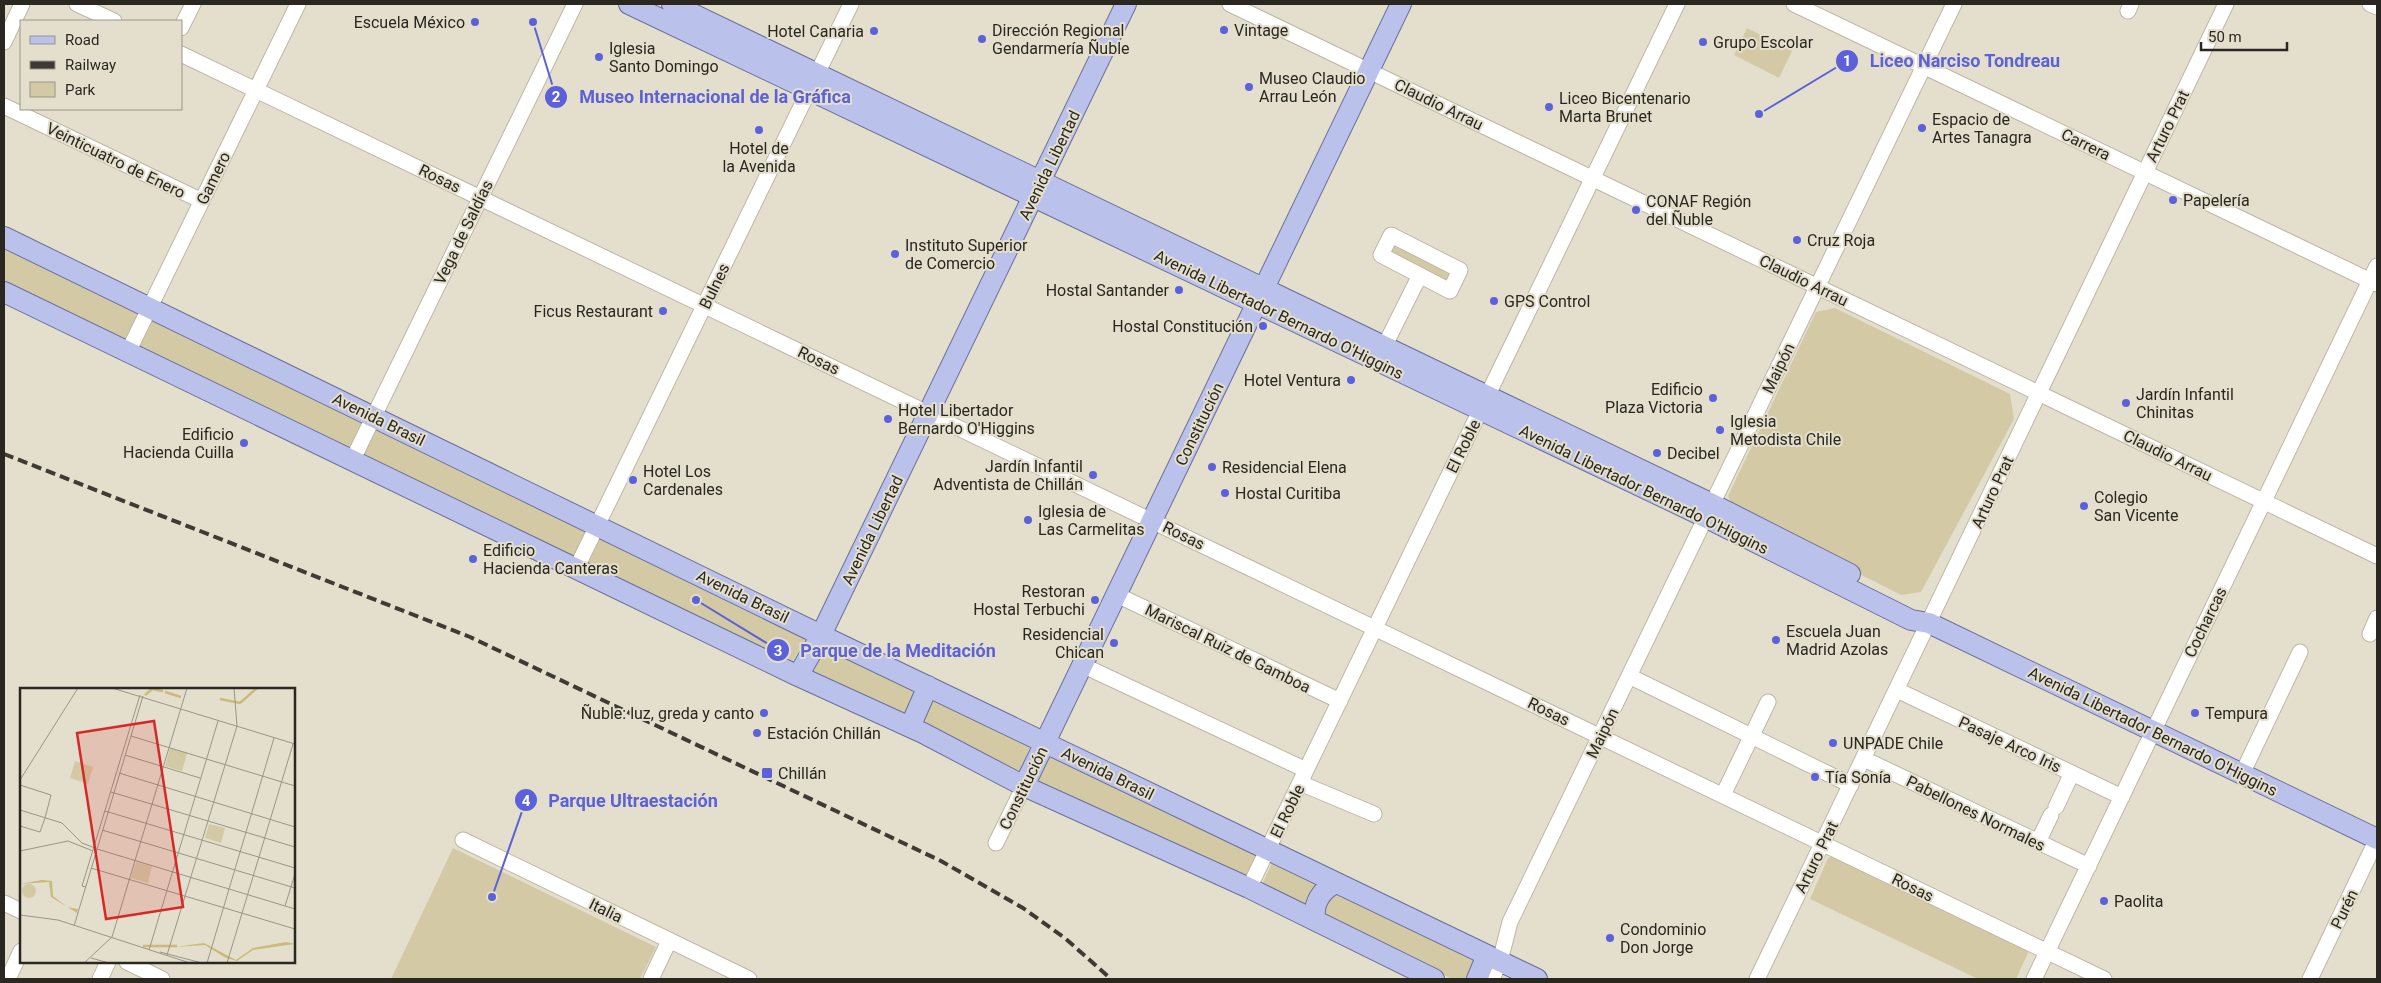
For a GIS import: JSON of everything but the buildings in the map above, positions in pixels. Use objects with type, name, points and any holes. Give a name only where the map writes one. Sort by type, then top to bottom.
[{"type":"main road","name":"Avenida Libertador Bernardo O'Higgins","points":[[629,4],[813,81],[1037,188],[1483,403],[1916,608],[1929,623],[2377,839]]},
{"type":"main road","name":"Avenida Libertador Bernardo O'Higgins","points":[[672,4],[813,81]]},
{"type":"main road","name":"Avenida Libertad","points":[[798,676],[821,635],[1126,4]]},
{"type":"main road","name":"Constitución","points":[[1024,786],[1402,4]]},
{"type":"main road","name":"Avenida Brasil","points":[[4,237],[821,635],[1336,883],[1493,965],[1537,979]]},
{"type":"main road","points":[[4,292],[798,676],[910,727],[1024,786],[1249,888],[1434,979]]},
{"type":"main road","name":"Avenida Libertador Bernardo O'Higgins","points":[[1260,296],[1384,347],[1483,403]]},
{"type":"main road","points":[[910,727],[928,686]]},
{"type":"main road","points":[[1315,920],[1317,901],[1325,890],[1336,883]]},
{"type":"main road","name":"Maipón","points":[[1478,979],[1493,965]]},
{"type":"street","points":[[4,42],[22,4]]},
{"type":"street","points":[[77,4],[112,20]]},
{"type":"street","points":[[182,26],[193,4]]},
{"type":"street","name":"Gamero","points":[[128,352],[298,4]]},
{"type":"street","name":"Vega de Saldías","points":[[352,461],[575,4]]},
{"type":"street","name":"Bulnes","points":[[576,569],[851,4]]},
{"type":"street","name":"Claudio Arrau","points":[[1230,4],[2377,556]]},
{"type":"street","name":"El Roble","points":[[1249,888],[1676,4]]},
{"type":"street","name":"Carrera","points":[[1794,4],[2374,282]]},
{"type":"street","name":"Maipón","points":[[1493,965],[1510,922],[1954,4]]},
{"type":"street","name":"Arturo Prat","points":[[1757,979],[2226,4]]},
{"type":"street","points":[[2370,4],[2377,7]]},
{"type":"street","name":"Rosas","points":[[182,54],[929,412],[2104,979]]},
{"type":"street","name":"Veinticuatro de Enero","points":[[4,106],[202,202]]},
{"type":"street","points":[[1391,235],[1460,270],[1450,290],[1420,275],[1381,255],[1391,235]]},
{"type":"street","name":"Cocharcas","points":[[2034,979],[2263,501],[2374,282],[2377,266]]},
{"type":"street","points":[[1384,347],[1420,275]]},
{"type":"street","name":"Mariscal Ruiz de Gamboa","points":[[1116,595],[1340,702]]},
{"type":"street","points":[[2370,634],[2377,618]]},
{"type":"street","points":[[2242,774],[2300,652]]},
{"type":"street","points":[[1082,665],[1303,776],[1374,814]]},
{"type":"street","points":[[1629,676],[1851,785]]},
{"type":"street","name":"Pasaje Arco Iris","points":[[1897,690],[2122,797]]},
{"type":"street","points":[[1723,795],[1768,702]]},
{"type":"street","name":"Pabellones Normales","points":[[1864,759],[2089,866]]},
{"type":"street","points":[[2038,842],[2072,773]]},
{"type":"street","name":"Constitución","points":[[996,843],[1024,786]]},
{"type":"street","name":"Purén","points":[[2310,979],[2377,839]]},
{"type":"street","name":"Italia","points":[[463,840],[749,979]]},
{"type":"street","points":[[4,903],[20,911]]},
{"type":"street","points":[[650,979],[669,941]]},
{"type":"street","points":[[8,979],[20,953]]},
{"type":"street","points":[[100,979],[108,963]]},
{"type":"street","points":[[129,963],[162,979]]},
{"type":"green space","points":[[1747,28],[1792,51],[1779,78],[1734,55]]},
{"type":"green space","points":[[1391,238],[1456,271],[1448,287],[1383,254]]},
{"type":"green space","points":[[4,247],[143,311],[126,346],[4,286]]},
{"type":"green space","points":[[1835,308],[2010,394],[2014,419],[1921,592],[1901,595],[1735,511],[1728,496],[1816,312]]},
{"type":"green space","points":[[155,316],[368,419],[352,455],[137,351]]},
{"type":"green space","points":[[377,424],[588,530],[575,560],[363,454]]},
{"type":"green space","points":[[599,534],[808,634],[791,664],[585,565]]},
{"type":"green space","points":[[826,643],[1030,747],[1018,775],[811,674]]},
{"type":"green space","points":[[1050,751],[1261,853],[1248,881],[1035,782]]},
{"type":"green space","points":[[453,848],[656,947],[640,979],[391,979]]},
{"type":"green space","points":[[1835,855],[2026,947],[2028,953],[2016,979],[1978,979],[1810,899],[1828,858]]},
{"type":"green space","points":[[1274,859],[1478,956],[1468,979],[1452,979],[1261,886]]},
{"type":"railway","points":[[4,454],[470,637],[941,861],[1023,908],[1066,939],[1111,979]]},
{"type":"place","name":"Escuela México","points":[[475,22]]},
{"type":"place","name":"Museo Internacional de la Gráfica","points":[[533,22]]},
{"type":"place","name":"Vintage","points":[[1224,30]]},
{"type":"place","name":"Hotel Canaria","points":[[874,31]]},
{"type":"place","name":"Dirección Regional Gendarmería Ñuble","points":[[982,39]]},
{"type":"place","name":"Grupo Escolar","points":[[1703,42]]},
{"type":"place","name":"Iglesia Santo Domingo","points":[[599,57]]},
{"type":"place","name":"Museo Claudio Arrau León","points":[[1249,87]]},
{"type":"place","name":"Liceo Bicentenario Marta Brunet","points":[[1549,107]]},
{"type":"place","name":"Liceo Narciso Tondreau","points":[[1759,114]]},
{"type":"place","name":"Espacio de Artes Tanagra","points":[[1922,128]]},
{"type":"place","name":"Hotel de la Avenida","points":[[759,130]]},
{"type":"place","name":"Papelería","points":[[2173,200]]},
{"type":"place","name":"CONAF Región del Ñuble","points":[[1636,210]]},
{"type":"place","name":"Cruz Roja","points":[[1797,240]]},
{"type":"place","name":"Instituto Superior de Comercio","points":[[895,254]]},
{"type":"place","name":"Hostal Santander","points":[[1179,290]]},
{"type":"place","name":"GPS Control","points":[[1494,301]]},
{"type":"place","name":"Ficus Restaurant","points":[[663,311]]},
{"type":"place","name":"Hostal Constitución","points":[[1263,326]]},
{"type":"place","name":"Hotel Ventura","points":[[1351,380]]},
{"type":"place","name":"Edificio Plaza Victoria","points":[[1713,398]]},
{"type":"place","name":"Jardín Infantil Chinitas","points":[[2126,403]]},
{"type":"place","name":"Hotel Libertador Bernardo O'Higgins","points":[[888,419]]},
{"type":"place","name":"Iglesia Metodista Chile","points":[[1720,430]]},
{"type":"place","name":"Edificio Hacienda Cuilla","points":[[244,443]]},
{"type":"place","name":"Decibel","points":[[1657,453]]},
{"type":"place","name":"Residencial Elena","points":[[1212,467]]},
{"type":"place","name":"Jardín Infantil Adventista de Chillán","points":[[1093,475]]},
{"type":"place","name":"Hotel Los Cardenales","points":[[633,480]]},
{"type":"place","name":"Hostal Curitiba","points":[[1225,493]]},
{"type":"place","name":"Colegio San Vicente","points":[[2084,506]]},
{"type":"place","name":"Iglesia de Las Carmelitas","points":[[1028,520]]},
{"type":"place","name":"Edificio Hacienda Canteras","points":[[473,559]]},
{"type":"place","name":"Parque de la Meditación","points":[[696,600]]},
{"type":"place","name":"Restoran Hostal Terbuchi","points":[[1095,600]]},
{"type":"place","name":"Escuela Juan Madrid Azolas","points":[[1776,640]]},
{"type":"place","name":"Residencial Chican","points":[[1114,643]]},
{"type":"place","name":"Ñuble: luz, greda y canto","points":[[764,713]]},
{"type":"place","name":"Tempura","points":[[2195,713]]},
{"type":"place","name":"Estación Chillán","points":[[757,733]]},
{"type":"place","name":"UNPADE Chile","points":[[1833,743]]},
{"type":"place","name":"Chillán","points":[[767,773]]},
{"type":"place","name":"Tía Sonía","points":[[1815,777]]},
{"type":"place","name":"Parque Ultraestación","points":[[492,897]]},
{"type":"place","name":"Paolita","points":[[2104,901]]},
{"type":"place","name":"Condominio Don Jorge","points":[[1610,938]]}]
